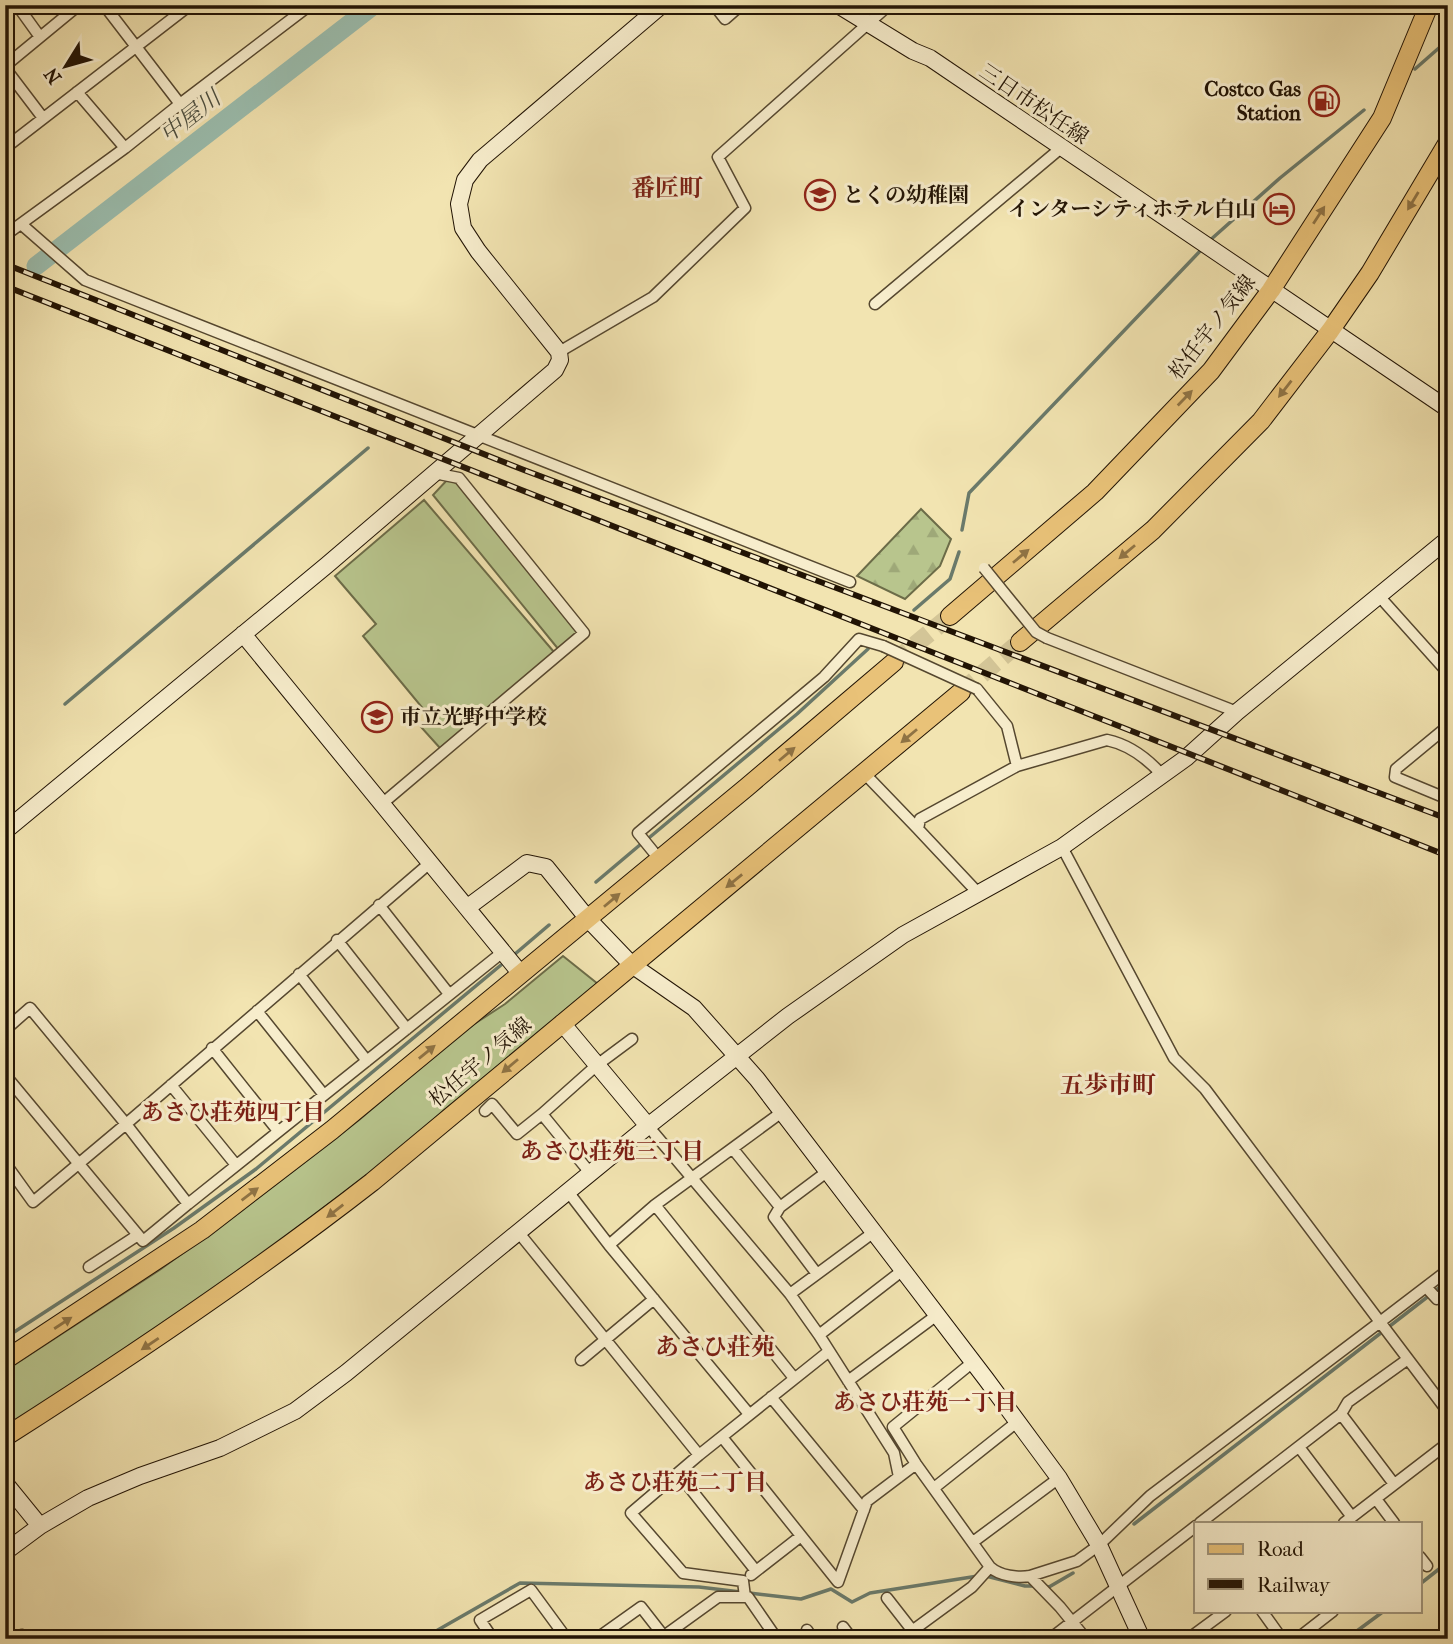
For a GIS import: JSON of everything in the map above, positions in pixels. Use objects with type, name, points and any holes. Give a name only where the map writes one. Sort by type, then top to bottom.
[{"type":"main road","name":"松任宇ノ気線","points":[[950,615],[1095,492],[1211,371],[1270,290],[1382,118],[1429,5]]},
{"type":"main road","points":[[1020,642],[1153,530],[1261,421],[1330,331],[1370,273],[1448,142]]},
{"type":"main road","name":"松任宇ノ気線","points":[[5,1360],[140,1273],[251,1193],[332,1130],[660,860],[894,662]]},
{"type":"main road","name":"松任宇ノ気線","points":[[5,1437],[171,1329],[305,1234],[969,691]]},
{"type":"street","points":[[17,5],[40,37]]},
{"type":"street","points":[[43,118],[5,67],[79,5]]},
{"type":"street","points":[[104,5],[180,104]]},
{"type":"street","points":[[5,229],[11,231],[125,148],[310,5]]},
{"type":"street","points":[[5,831],[555,370],[560,360],[559,352],[478,251],[463,228],[459,204],[466,180],[480,160],[662,5]]},
{"type":"street","points":[[714,5],[725,19],[741,5]]},
{"type":"street","name":"三日市松任線","points":[[838,5],[913,51],[930,58],[1448,410]]},
{"type":"street","points":[[559,352],[653,297],[745,208],[718,157],[889,5]]},
{"type":"street","points":[[5,148],[187,6]]},
{"type":"street","points":[[77,92],[125,148]]},
{"type":"street","points":[[875,304],[1061,149]]},
{"type":"street","points":[[21,224],[85,280],[850,582]]},
{"type":"street","points":[[383,803],[584,633],[459,478],[434,473]]},
{"type":"street","points":[[5,1552],[88,1498],[140,1476],[220,1448],[295,1411],[346,1373],[648,1126],[788,1016],[903,935],[1062,847],[1162,775],[1448,539]]},
{"type":"street","points":[[984,568],[1036,632],[1237,712]]},
{"type":"street","points":[[1379,596],[1448,673]]},
{"type":"street","points":[[243,634],[521,974]]},
{"type":"street","points":[[660,860],[638,833],[824,677],[859,639],[883,646],[969,691],[1007,726],[1017,766]]},
{"type":"street","points":[[1448,726],[1396,769],[1395,777],[1448,799]]},
{"type":"street","points":[[918,829],[920,819],[1017,766],[1107,740],[1122,744],[1149,761],[1162,775]]},
{"type":"street","points":[[865,774],[979,894]]},
{"type":"street","points":[[1062,847],[1174,1058],[1205,1089],[1448,1412]]},
{"type":"street","points":[[5,1163],[33,1202],[431,862]]},
{"type":"street","points":[[468,907],[527,863],[546,867],[588,919],[632,965],[694,1008],[737,1056],[828,1171],[1059,1478],[1099,1545],[1142,1639]]},
{"type":"street","points":[[379,905],[449,994]]},
{"type":"street","points":[[337,940],[407,1029]]},
{"type":"street","points":[[5,1075],[143,1241],[504,951]]},
{"type":"street","points":[[299,974],[367,1061]]},
{"type":"street","points":[[5,1030],[30,1008],[188,1203]]},
{"type":"street","points":[[257,1011],[324,1095]]},
{"type":"street","points":[[562,1023],[790,1294],[894,1454],[899,1478]]},
{"type":"street","points":[[485,1111],[492,1104],[517,1134],[597,1065],[632,1039]]},
{"type":"street","points":[[212,1048],[278,1131]]},
{"type":"street","points":[[171,1085],[236,1165]]},
{"type":"street","points":[[609,1245],[655,1205],[782,1112]]},
{"type":"street","points":[[542,1114],[591,1174]]},
{"type":"street","points":[[733,1149],[780,1207]]},
{"type":"street","points":[[817,1274],[774,1217],[780,1207],[828,1171]]},
{"type":"street","points":[[569,1193],[749,1414]]},
{"type":"street","points":[[655,1205],[794,1378]]},
{"type":"street","points":[[790,1294],[874,1232]]},
{"type":"street","points":[[519,1233],[699,1455]]},
{"type":"street","points":[[89,1268],[138,1235]]},
{"type":"street","points":[[819,1335],[903,1270]]},
{"type":"street","points":[[901,1639],[916,1634],[984,1574],[994,1571],[1032,1578],[1077,1561],[1099,1545],[1150,1496],[1384,1327],[1448,1270]]},
{"type":"street","points":[[1426,1287],[1437,1299],[1448,1290]]},
{"type":"street","points":[[582,1360],[654,1299]]},
{"type":"street","points":[[848,1381],[937,1315]]},
{"type":"street","points":[[743,1583],[683,1573],[631,1513],[828,1352]]},
{"type":"street","points":[[1202,1522],[1341,1414],[1348,1402],[1408,1359]]},
{"type":"street","points":[[973,1362],[893,1427],[916,1464],[973,1542],[984,1574]]},
{"type":"street","points":[[771,1397],[864,1510]]},
{"type":"street","points":[[1341,1414],[1394,1484]]},
{"type":"street","points":[[934,1488],[1017,1422]]},
{"type":"street","points":[[722,1437],[838,1582],[867,1501],[916,1464]]},
{"type":"street","points":[[1299,1447],[1348,1520],[1448,1443]]},
{"type":"street","points":[[678,1473],[756,1571]]},
{"type":"street","points":[[973,1542],[1059,1478]]},
{"type":"street","points":[[5,1483],[40,1527]]},
{"type":"street","points":[[1376,1499],[1393,1522]]},
{"type":"street","points":[[1050,1639],[1194,1528]]},
{"type":"street","points":[[743,1583],[801,1536]]},
{"type":"street","points":[[1032,1578],[1086,1639]]},
{"type":"street","points":[[743,1583],[745,1597]]},
{"type":"street","points":[[493,1639],[480,1620],[531,1590],[567,1639]]},
{"type":"street","points":[[596,1639],[641,1607],[665,1637],[718,1597],[748,1597],[777,1639]]},
{"type":"street","points":[[887,1598],[916,1634]]},
{"type":"street","points":[[1188,1639],[1225,1612]]},
{"type":"street","points":[[1263,1612],[1282,1639]]},
{"type":"street","points":[[1297,1639],[1332,1612]]},
{"type":"street","points":[[843,1627],[852,1639]]},
{"type":"green space","points":[[448,479],[458,484],[577,628],[578,635],[559,650],[433,495]]},
{"type":"green space","points":[[424,500],[554,652],[440,748],[421,727],[430,717],[363,636],[376,624],[335,576]]},
{"type":"green space","points":[[921,509],[951,539],[940,566],[905,599],[857,576]]},
{"type":"green space","points":[[563,956],[598,984],[443,1111],[409,1143],[219,1287],[5,1428],[5,1371],[161,1269],[231,1218],[359,1120],[465,1030],[505,1004]]},
{"type":"waterway","name":"中屋川","points":[[36,266],[374,5]]},
{"type":"waterway","points":[[1415,69],[1448,40]]},
{"type":"waterway","points":[[1208,242],[1280,178],[1364,110]]},
{"type":"waterway","points":[[962,530],[969,493],[1203,248]]},
{"type":"waterway","points":[[65,704],[368,448]]},
{"type":"waterway","points":[[914,610],[950,579],[959,552]]},
{"type":"waterway","points":[[650,837],[797,714],[868,649]]},
{"type":"waterway","points":[[596,882],[641,844]]},
{"type":"waterway","points":[[515,954],[549,925]]},
{"type":"waterway","points":[[5,1338],[174,1228],[256,1169],[501,965]]},
{"type":"waterway","points":[[1134,1524],[1448,1281]]},
{"type":"waterway","points":[[1422,1582],[1448,1562]]},
{"type":"waterway","points":[[1044,1586],[1049,1587],[1073,1573]]},
{"type":"waterway","points":[[422,1639],[520,1583],[699,1587],[801,1599],[831,1589],[852,1602],[870,1593],[978,1576]]},
{"type":"waterway","points":[[986,1576],[1025,1586],[1036,1586]]},
{"type":"waterway","points":[[1346,1639],[1383,1612]]},
{"type":"tunnel","points":[[894,662],[950,616]]},
{"type":"tunnel","points":[[961,692],[1020,642]]},
{"type":"railway","points":[[5,264],[524,470],[1448,819]]},
{"type":"railway","points":[[5,286],[1448,856]]},
{"type":"place","name":"Costco Gas Station","points":[[1324,101]]},
{"type":"place","name":"とくの幼稚園","points":[[820,195]]},
{"type":"place","name":"インターシティホテル白山","points":[[1279,209]]},
{"type":"place","name":"市立光野中学校","points":[[377,717]]},
{"type":"district","name":"番匠町","points":[[667,188]]},
{"type":"district","name":"五歩市町","points":[[1108,1085]]},
{"type":"district","name":"あさひ荘苑四丁目","points":[[233,1112]]},
{"type":"district","name":"あさひ荘苑三丁目","points":[[612,1151]]},
{"type":"district","name":"あさひ荘苑","points":[[715,1347]]},
{"type":"district","name":"あさひ荘苑一丁目","points":[[925,1402]]},
{"type":"district","name":"あさひ荘苑二丁目","points":[[675,1482]]}]
